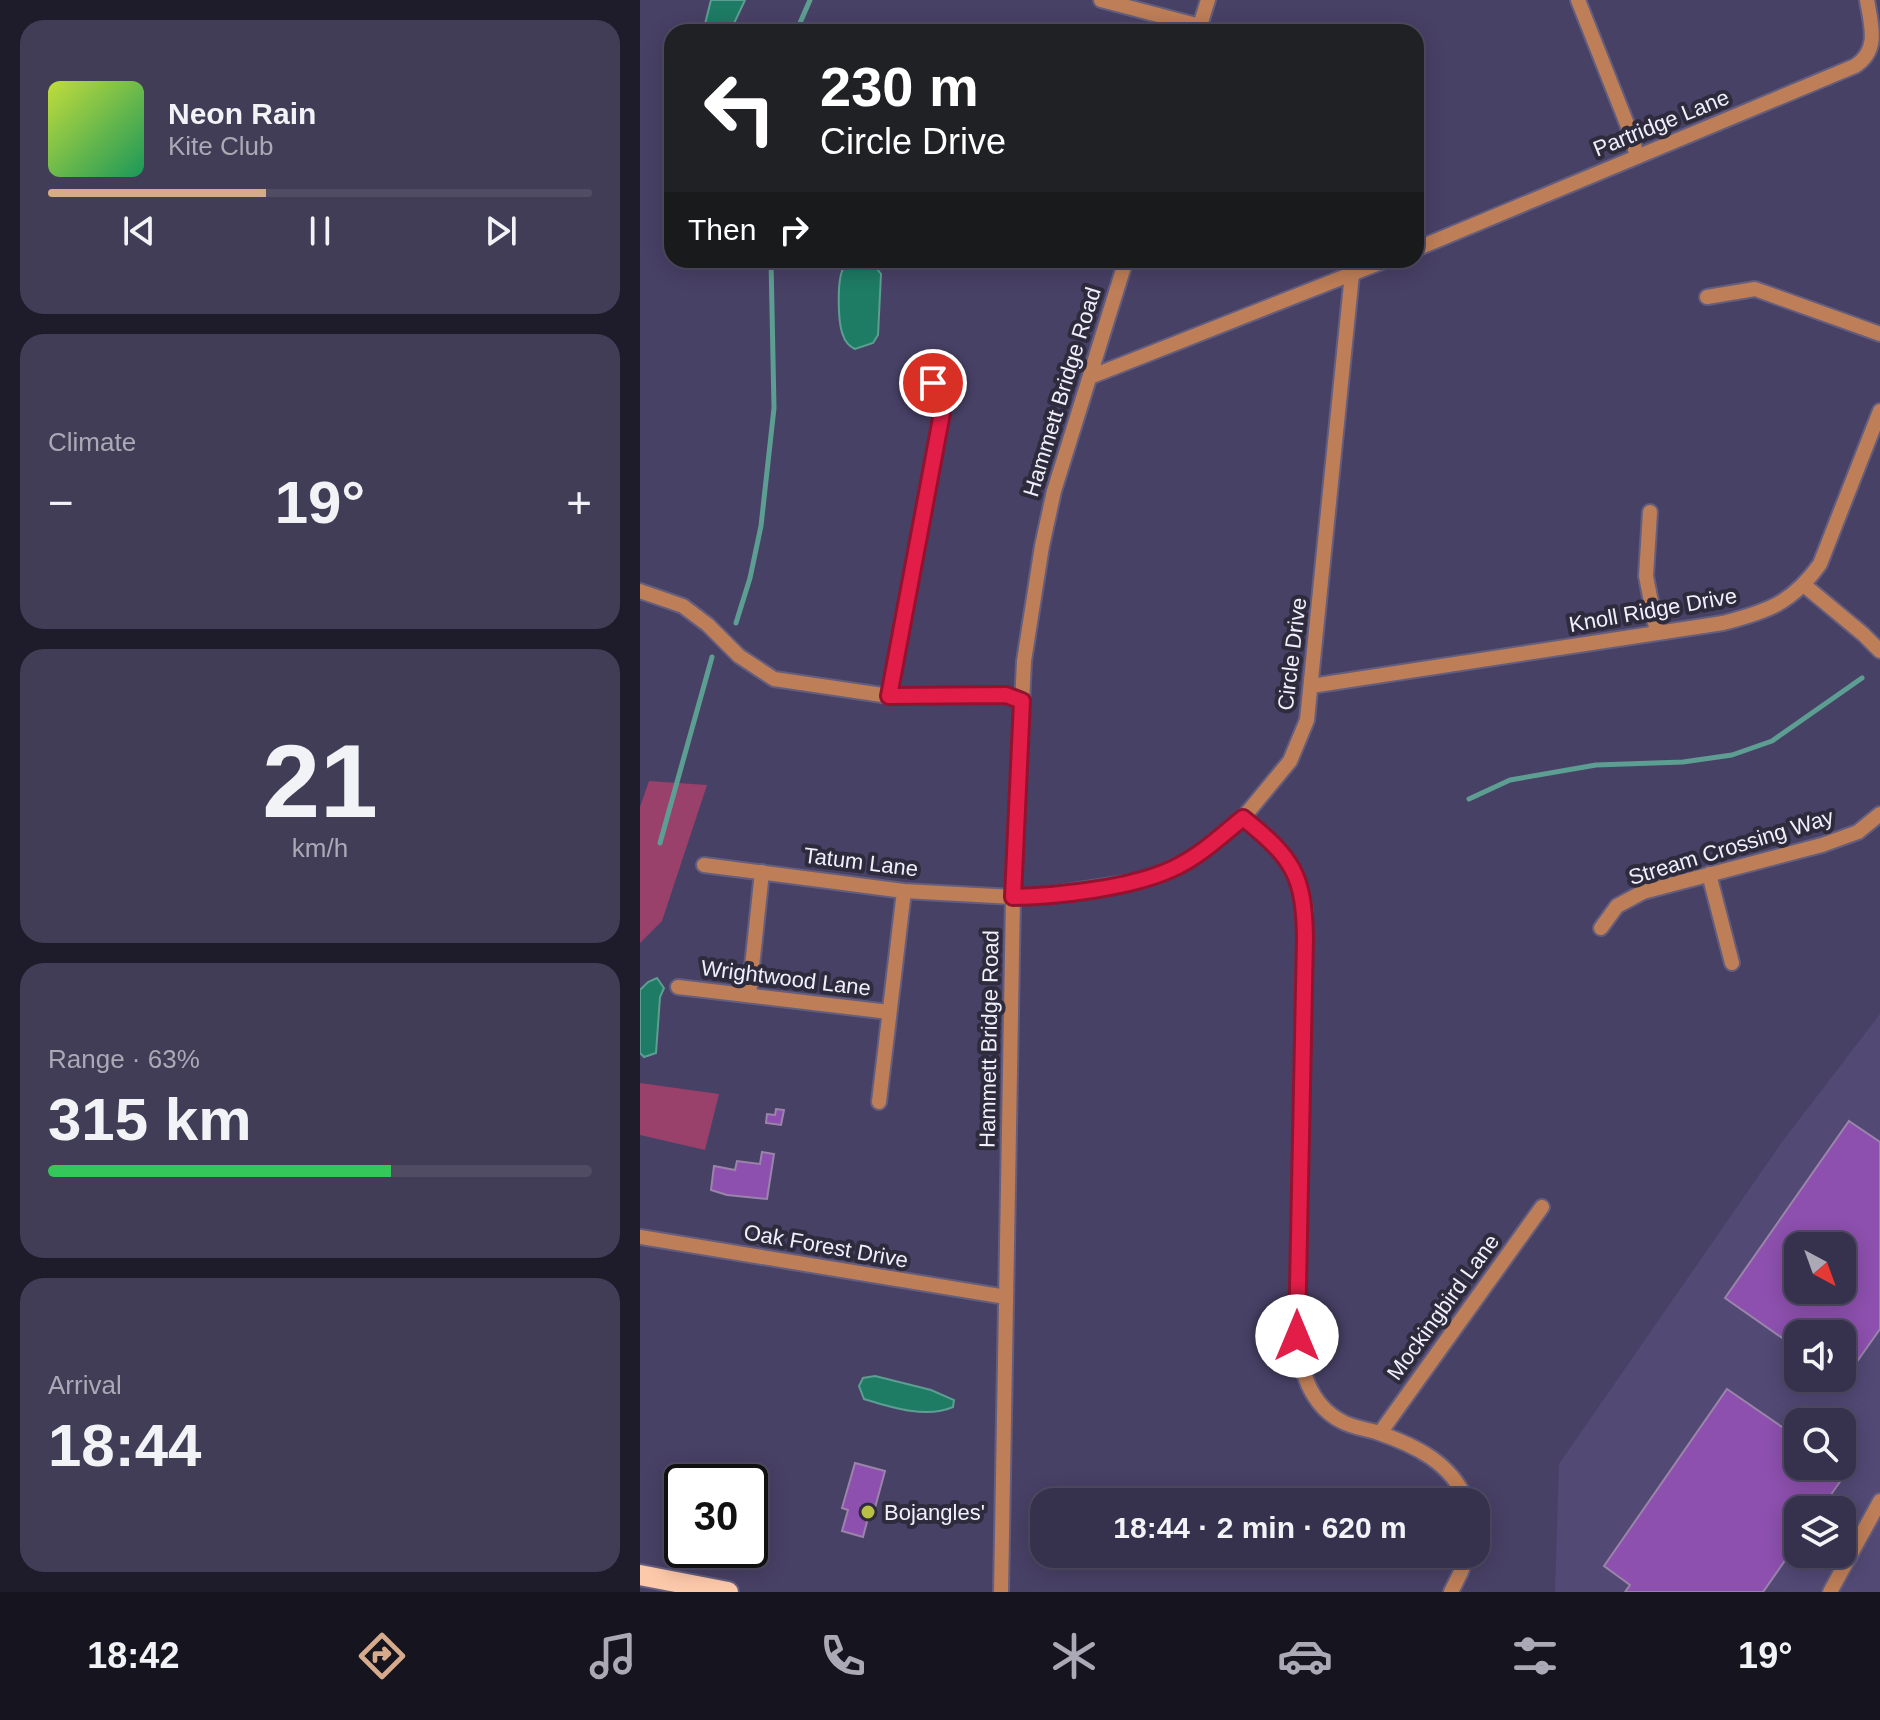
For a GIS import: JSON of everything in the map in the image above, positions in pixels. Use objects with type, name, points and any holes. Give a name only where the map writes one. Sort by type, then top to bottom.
[{"type":"main road","points":[[640,1575],[728,1592]]},
{"type":"street","points":[[1101,0],[1182,24]]},
{"type":"street","points":[[1201,24],[1208,0]]},
{"type":"street","points":[[1578,0],[1631,134],[1637,157]]},
{"type":"street","name":"Partridge Lane","points":[[1424,246],[1862,62],[1869,54],[1873,41],[1867,0]]},
{"type":"street","name":"Hammett Bridge Road","points":[[1001,1592],[1013,897],[1022,701],[1030,616],[1054,491],[1124,268]]},
{"type":"street","points":[[1090,377],[1367,268]]},
{"type":"street","name":"Circle Drive","points":[[1013,897],[1062,893],[1153,877],[1191,859],[1243,818],[1296,752],[1307,720],[1311,686],[1352,274]]},
{"type":"street","points":[[1707,297],[1755,289],[1880,334]]},
{"type":"street","points":[[889,696],[942,413],[933,383]]},
{"type":"street","name":"Knoll Ridge Drive","points":[[1311,686],[1723,623],[1762,613],[1786,601],[1804,585],[1820,564],[1880,411]]},
{"type":"street","points":[[1650,512],[1646,576],[1657,633]]},
{"type":"street","points":[[1804,585],[1880,651]]},
{"type":"street","points":[[640,591],[683,606],[708,625],[739,656],[774,679],[889,696],[1006,695],[1022,701]]},
{"type":"street","name":"Stream Crossing Way","points":[[1601,928],[1617,906],[1643,892],[1822,845],[1858,832],[1880,814]]},
{"type":"street","points":[[1243,818],[1283,853],[1298,878],[1305,911],[1298,1204],[1297,1336],[1300,1360],[1314,1395],[1326,1411],[1341,1422],[1380,1433],[1428,1455],[1441,1464],[1461,1488]]},
{"type":"street","name":"Tatum Lane","points":[[704,865],[904,891],[1013,897]]},
{"type":"street","points":[[749,995],[762,872]]},
{"type":"street","points":[[1709,874],[1732,963]]},
{"type":"street","points":[[879,1102],[904,891]]},
{"type":"street","name":"Wrightwood Lane","points":[[678,987],[889,1012]]},
{"type":"street","name":"Mockingbird Lane","points":[[1380,1433],[1542,1207]]},
{"type":"street","name":"Oak Forest Drive","points":[[640,1237],[1006,1297]]},
{"type":"street","points":[[1830,1592],[1880,1501]]},
{"type":"street","points":[[1451,1592],[1462,1568]]},
{"type":"shaded area","points":[[711,0],[745,0],[734,24],[705,24]]},
{"type":"shaded area","points":[[844,268],[876,268],[881,274],[878,335],[873,343],[855,349],[846,342],[841,329],[839,299]]},
{"type":"shaded area","points":[[649,781],[707,785],[662,921],[640,943],[640,807]]},
{"type":"shaded area","points":[[657,978],[664,988],[660,997],[656,1053],[644,1057],[640,1053],[640,990]]},
{"type":"shaded area","points":[[1880,1014],[1880,1592],[1555,1592],[1559,1464],[1782,1142]]},
{"type":"shaded area","points":[[640,1083],[719,1094],[705,1150],[640,1135]]},
{"type":"shaded area","points":[[875,1376],[931,1390],[954,1400],[953,1407],[920,1412],[864,1399],[859,1386],[863,1378]]},
{"type":"building","points":[[776,1109],[784,1110],[781,1125],[766,1123],[767,1114],[775,1115]]},
{"type":"building","points":[[1849,1121],[1880,1142],[1880,1329],[1856,1363],[1856,1320],[1784,1320],[1784,1339],[1725,1298]]},
{"type":"building","points":[[762,1152],[774,1154],[767,1199],[711,1190],[714,1166],[735,1170],[737,1161],[760,1164]]},
{"type":"building","points":[[1727,1389],[1784,1428],[1784,1480],[1841,1480],[1830,1496],[1784,1496],[1784,1562],[1763,1592],[1625,1592],[1630,1585],[1604,1566]]},
{"type":"building","points":[[855,1463],[885,1471],[873,1515],[869,1514],[863,1537],[842,1531],[848,1510],[842,1508]]},
{"type":"waterway","points":[[800,24],[810,0]]},
{"type":"waterway","points":[[736,623],[761,526],[774,408],[771,268]]},
{"type":"waterway","points":[[660,843],[712,657]]},
{"type":"waterway","points":[[1469,799],[1510,780],[1596,765],[1683,762],[1732,755],[1772,741],[1862,678]]},
{"type":"place","name":"Bojangles'","points":[[868,1512]]},
{"type":"route","points":[[933,383],[942,413],[889,696],[1006,695],[1022,701],[1013,897],[1035,897],[1153,877],[1191,859],[1243,818],[1283,853],[1298,878],[1305,911],[1305,938],[1297,1336]]}]
